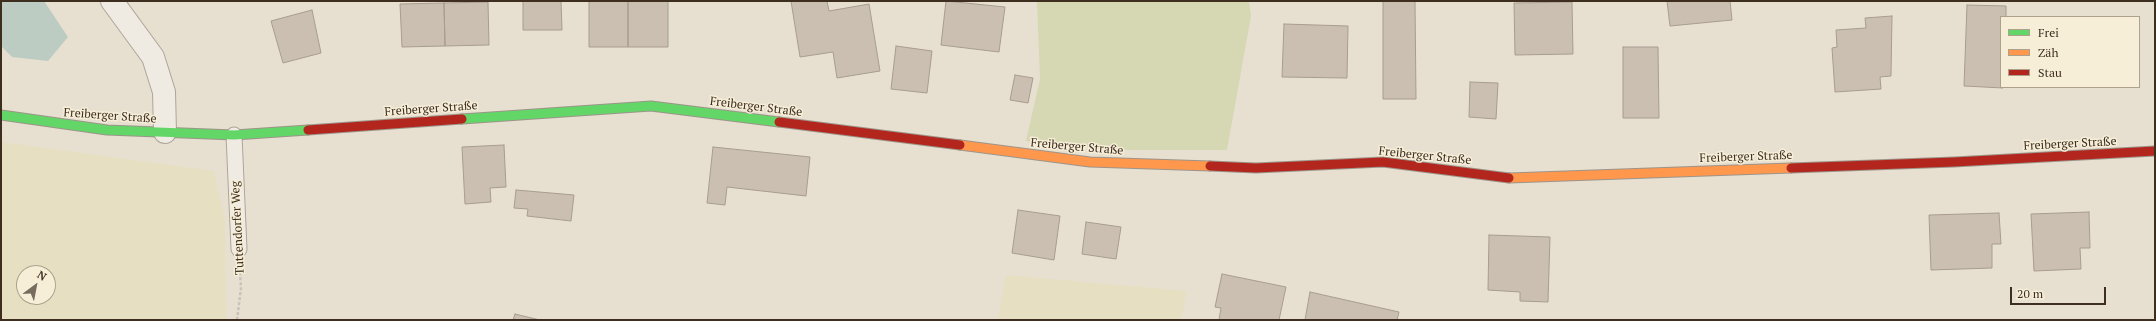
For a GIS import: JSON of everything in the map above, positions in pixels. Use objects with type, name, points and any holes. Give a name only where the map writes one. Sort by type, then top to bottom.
[{"type":"street","points":[[112,1],[153,57],[164,92],[165,132]]},
{"type":"street","name":"Freiberger Straße","points":[[1,116],[107,130],[234,135],[651,106],[1090,162],[1256,168],[1383,162],[1506,178],[1954,162],[2155,151]]},
{"type":"lane","name":"Tuttendorfer Weg","points":[[234,135],[239,249]]},
{"type":"path","name":"Tuttendorfer Weg","points":[[238,320],[241,288],[239,249]]},
{"type":"shaded area","points":[[1,1],[44,1],[68,37],[48,61],[12,57],[1,46]]},
{"type":"shaded area","points":[[1,142],[214,171],[225,221],[226,320],[1,320]]},
{"type":"shaded area","points":[[1006,275],[1187,291],[1181,320],[998,320]]},
{"type":"green space","points":[[1037,1],[1249,1],[1251,16],[1227,150],[1128,150],[1026,141],[1040,79]]},
{"type":"building","points":[[523,1],[561,1],[562,30],[523,30]]},
{"type":"building","points":[[589,1],[628,1],[628,47],[589,47]]},
{"type":"building","points":[[628,1],[668,1],[668,47],[628,47]]},
{"type":"building","points":[[791,1],[827,1],[829,11],[869,4],[880,71],[837,78],[833,52],[800,57]]},
{"type":"building","points":[[946,1],[1005,7],[999,52],[941,45]]},
{"type":"building","points":[[1383,1],[1415,1],[1416,99],[1383,99]]},
{"type":"building","points":[[1667,1],[1730,1],[1732,20],[1670,26]]},
{"type":"building","points":[[488,2],[489,45],[445,46],[444,3]]},
{"type":"building","points":[[1572,2],[1573,54],[1515,55],[1514,3]]},
{"type":"building","points":[[444,3],[445,46],[402,47],[400,4]]},
{"type":"building","points":[[1967,5],[2006,6],[2006,16],[2000,16],[2000,88],[1964,86]]},
{"type":"building","points":[[312,10],[321,53],[283,63],[271,21]]},
{"type":"building","points":[[1892,16],[1891,76],[1880,77],[1881,89],[1835,92],[1832,48],[1837,47],[1836,30],[1866,28],[1865,18]]},
{"type":"building","points":[[1284,24],[1348,26],[1347,78],[1282,77]]},
{"type":"building","points":[[896,46],[932,51],[927,93],[891,89]]},
{"type":"building","points":[[1623,47],[1658,47],[1659,118],[1623,118]]},
{"type":"building","points":[[1015,75],[1033,78],[1028,103],[1010,100]]},
{"type":"building","points":[[1470,82],[1498,83],[1496,119],[1469,117]]},
{"type":"building","points":[[504,145],[506,187],[490,188],[491,202],[465,204],[462,147]]},
{"type":"building","points":[[713,147],[810,157],[806,196],[727,187],[725,205],[707,203]]},
{"type":"building","points":[[516,190],[574,195],[571,221],[527,216],[528,209],[514,208]]},
{"type":"building","points":[[1018,210],[1060,216],[1054,260],[1012,253]]},
{"type":"building","points":[[2089,212],[2090,248],[2080,248],[2081,269],[2034,271],[2031,214]]},
{"type":"building","points":[[1999,213],[2001,244],[1992,244],[1992,268],[1931,270],[1929,215]]},
{"type":"building","points":[[1086,222],[1121,227],[1116,259],[1082,254]]},
{"type":"building","points":[[1489,235],[1550,237],[1548,302],[1520,301],[1520,292],[1488,290]]},
{"type":"building","points":[[1222,274],[1286,287],[1279,320],[1219,320],[1221,308],[1215,307]]},
{"type":"building","points":[[1310,292],[1399,312],[1397,320],[1305,320]]},
{"type":"building","points":[[515,314],[540,320],[513,320]]},
{"type":"traffic: fast","points":[[462,119],[651,106],[779,122]]},
{"type":"traffic: fast","points":[[1,115],[107,130],[234,135],[308,130]]},
{"type":"traffic: slow","points":[[960,145],[1090,162],[1210,166]]},
{"type":"traffic: slow","points":[[1509,178],[1791,168]]},
{"type":"traffic: jam","points":[[308,130],[462,119]]},
{"type":"traffic: jam","points":[[779,122],[960,145]]},
{"type":"traffic: jam","points":[[1791,168],[1954,162],[2155,151]]},
{"type":"traffic: jam","points":[[1210,166],[1256,168],[1383,162],[1509,178]]}]
